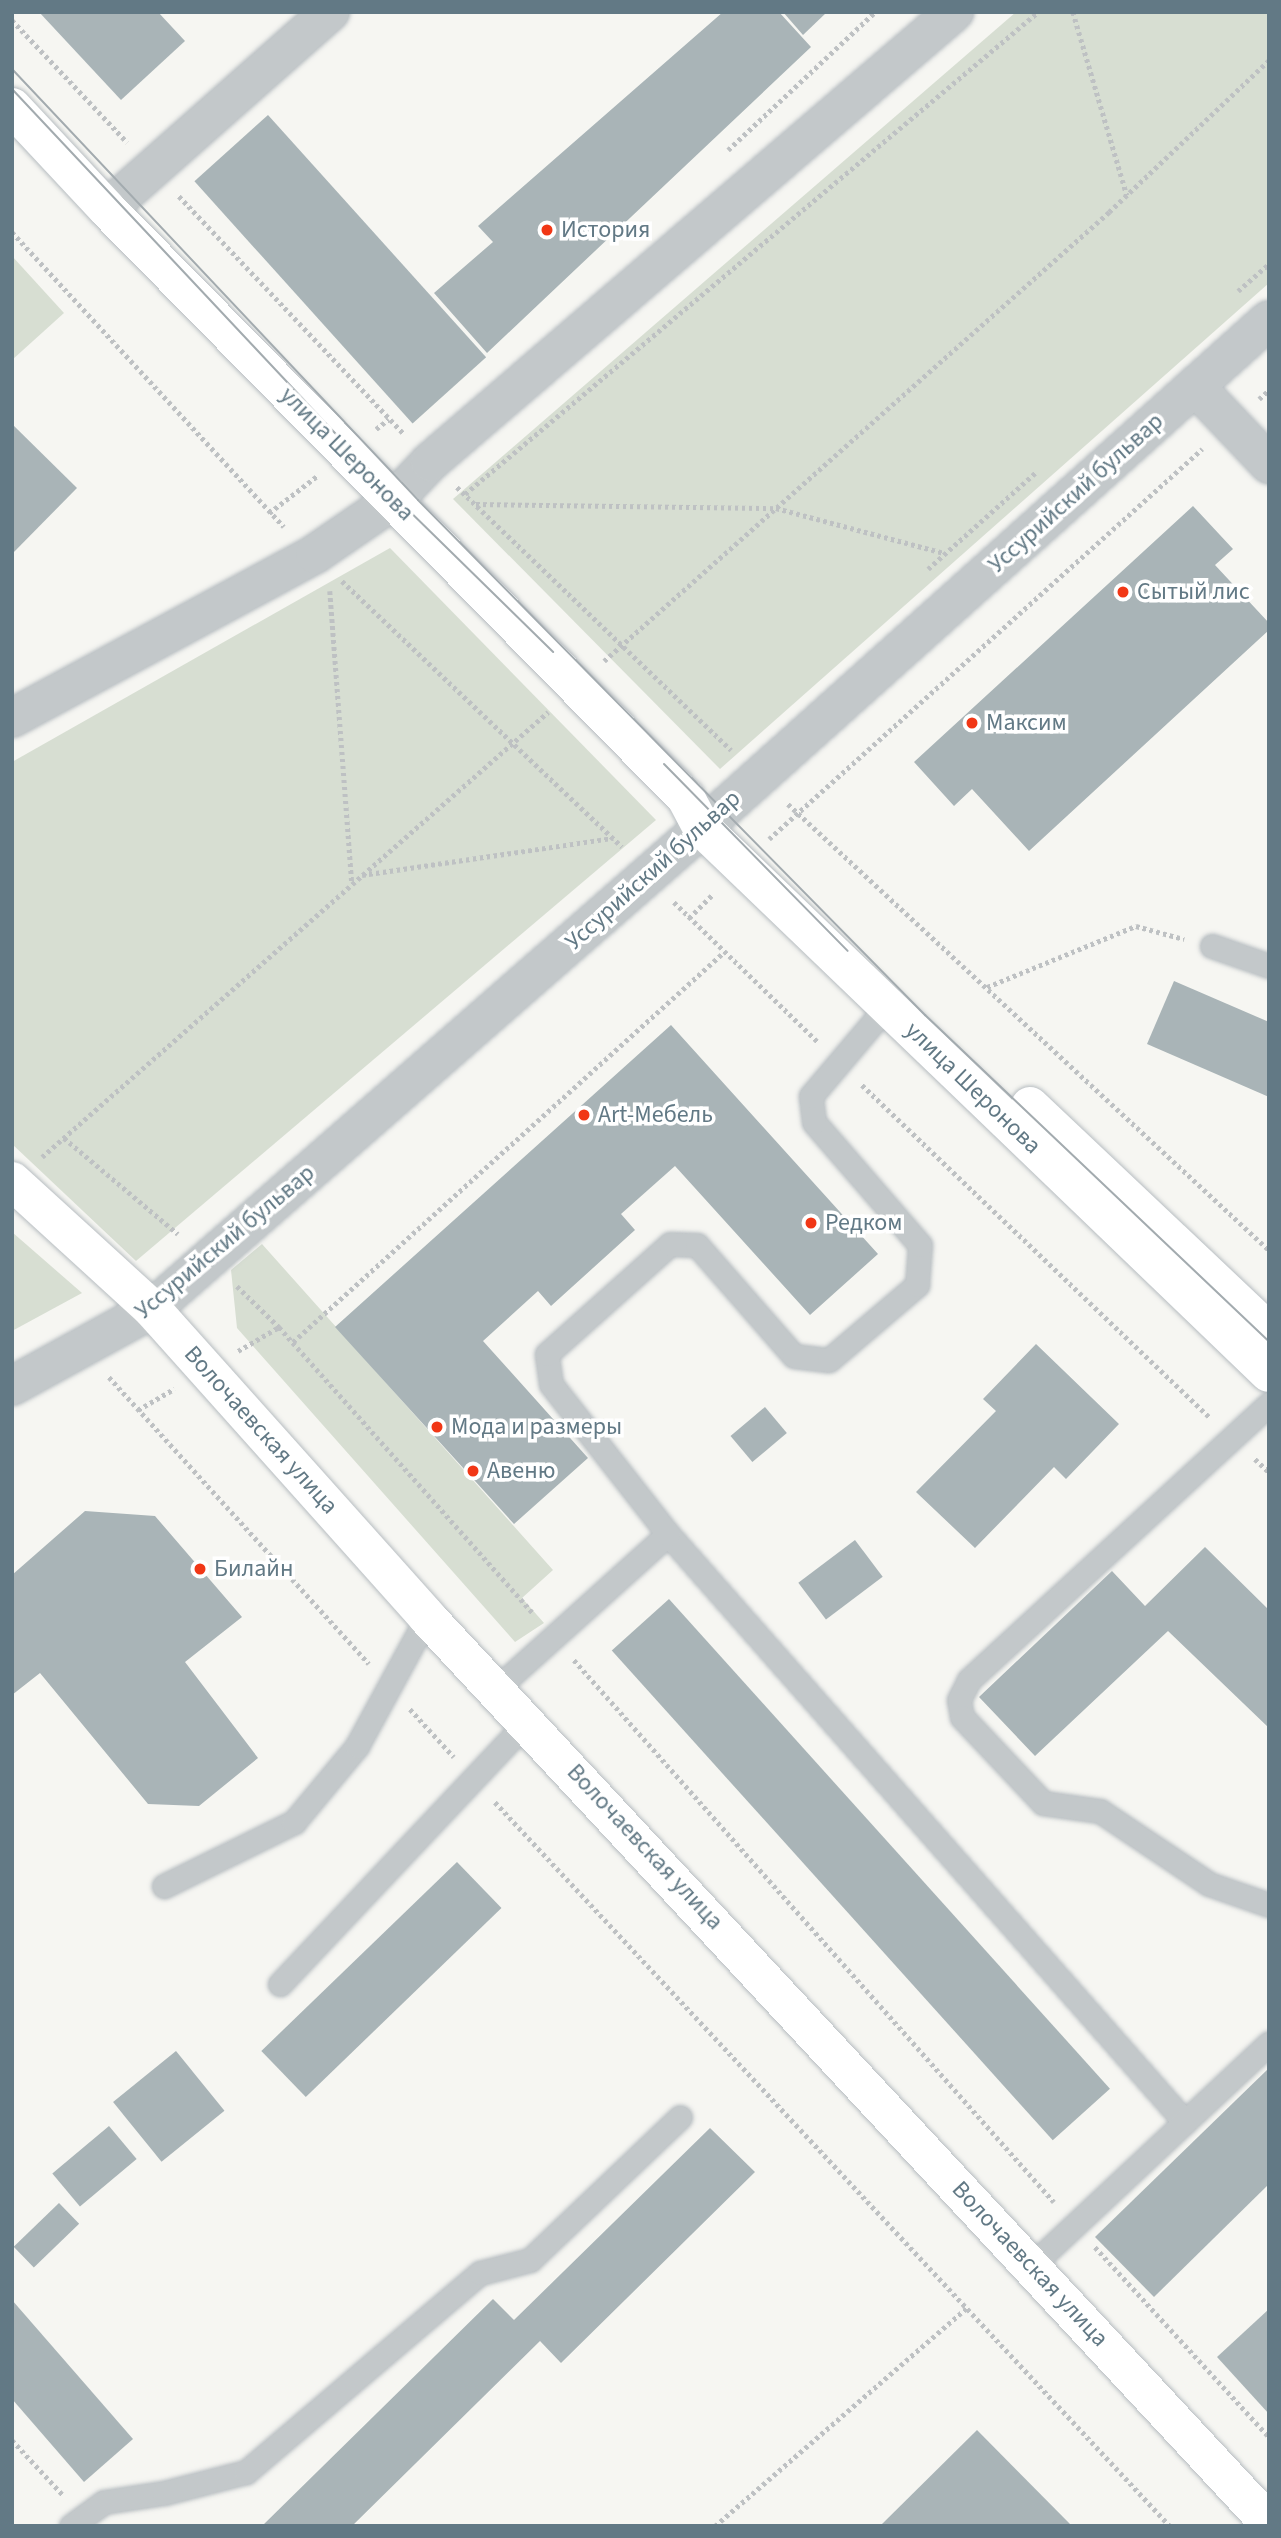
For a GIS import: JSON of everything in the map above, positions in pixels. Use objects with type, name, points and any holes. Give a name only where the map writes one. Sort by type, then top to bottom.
[{"type":"main road","name":"улица Шеронова","points":[[12,107],[107,209],[703,813],[1269,1332]]},
{"type":"main road","name":"улица Шеронова","points":[[752,857],[887,1006],[1269,1373]]},
{"type":"main road","name":"Волочаевская улица","points":[[13,1181],[152,1309],[427,1617],[528,1721],[1269,2523]]},
{"type":"street","points":[[107,209],[330,12]]},
{"type":"street","points":[[12,718],[322,561],[394,500],[430,462],[954,12]]},
{"type":"street","name":"Уссурийский бульвар","points":[[12,1386],[152,1309],[648,875],[703,813],[758,777],[1269,320]]},
{"type":"street","points":[[1195,386],[1269,464]]},
{"type":"lane","points":[[1212,946],[1269,966]]},
{"type":"lane","points":[[887,1006],[811,1096],[814,1122],[920,1245],[917,1285],[829,1360],[794,1356],[697,1245],[670,1244],[548,1354],[551,1384],[668,1534],[1185,2122]]},
{"type":"lane","points":[[1269,1404],[969,1681],[959,1700],[962,1717],[1043,1803],[1100,1811],[1209,1884],[1269,1905]]},
{"type":"lane","points":[[497,1688],[668,1534]]},
{"type":"lane","points":[[164,1886],[293,1822],[357,1746],[427,1617]]},
{"type":"lane","points":[[280,1984],[528,1721]]},
{"type":"lane","points":[[1031,2266],[1269,2043]]},
{"type":"lane","points":[[77,2521],[104,2502],[177,2491],[246,2472],[480,2273],[530,2260],[680,2117]]},
{"type":"path","points":[[465,494],[1038,12]]},
{"type":"path","points":[[1073,12],[1127,195]]},
{"type":"path","points":[[12,20],[430,462],[624,642],[758,777],[1269,1250]]},
{"type":"path","points":[[13,1181],[516,742],[624,642],[1127,195],[1269,60]]},
{"type":"path","points":[[12,232],[269,513],[516,742],[724,952],[1269,1472]]},
{"type":"path","points":[[689,918],[796,811],[1269,390]]},
{"type":"path","points":[[475,504],[776,508],[945,553]]},
{"type":"path","points":[[322,561],[352,883]]},
{"type":"path","points":[[362,875],[614,838]]},
{"type":"path","points":[[987,987],[1136,926],[1212,946]]},
{"type":"path","points":[[293,1342],[724,952]]},
{"type":"path","points":[[64,1138],[209,1260],[293,1342],[1075,2226],[1269,2437]]},
{"type":"path","points":[[85,1346],[474,1779],[1170,2526]]},
{"type":"path","points":[[716,2526],[967,2308]]},
{"type":"path","points":[[12,2440],[77,2521]]},
{"type":"shaded area","points":[[1016,12],[1269,12],[1269,283],[720,769],[453,499]]},
{"type":"shaded area","points":[[12,256],[64,313],[12,360]]},
{"type":"shaded area","points":[[390,548],[656,820],[136,1261],[12,1144],[12,762]]},
{"type":"shaded area","points":[[12,1232],[82,1293],[12,1331]]},
{"type":"shaded area","points":[[262,1244],[553,1570],[522,1598],[544,1623],[515,1642],[237,1328],[231,1270]]},
{"type":"building","points":[[39,12],[158,12],[185,41],[121,100]]},
{"type":"building","points":[[723,12],[779,12],[811,47],[487,353],[434,293],[493,242],[478,226]]},
{"type":"building","points":[[783,12],[827,12],[803,35]]},
{"type":"building","points":[[268,115],[486,357],[413,424],[194,181]]},
{"type":"building","points":[[12,424],[77,488],[12,554]]},
{"type":"building","points":[[1193,506],[1233,549],[1215,565],[1269,623],[1269,630],[1029,851],[972,789],[954,806],[914,762]]},
{"type":"building","points":[[1174,981],[1269,1022],[1269,1097],[1147,1044]]},
{"type":"building","points":[[671,1025],[878,1254],[810,1315],[675,1166],[621,1214],[635,1230],[551,1306],[538,1291],[483,1341],[588,1458],[514,1524],[335,1327]]},
{"type":"building","points":[[1036,1344],[1119,1424],[1066,1479],[1054,1467],[975,1548],[916,1492],[996,1411],[983,1399]]},
{"type":"building","points":[[765,1407],[787,1433],[752,1462],[731,1436]]},
{"type":"building","points":[[85,1511],[155,1516],[242,1617],[185,1662],[258,1758],[199,1806],[148,1804],[40,1673],[12,1695],[12,1575]]},
{"type":"building","points":[[855,1540],[883,1577],[826,1619],[798,1583]]},
{"type":"building","points":[[1205,1547],[1269,1610],[1269,1728],[1168,1631],[1035,1756],[979,1697],[1112,1571],[1145,1606]]},
{"type":"building","points":[[669,1599],[1110,2089],[1053,2140],[612,1651]]},
{"type":"building","points":[[457,1862],[501,1908],[306,2097],[261,2051]]},
{"type":"building","points":[[176,2051],[224,2111],[162,2162],[113,2102]]},
{"type":"building","points":[[1269,2068],[1269,2184],[1154,2297],[1095,2237]]},
{"type":"building","points":[[109,2126],[137,2159],[80,2207],[52,2174]]},
{"type":"building","points":[[710,2128],[755,2172],[561,2363],[540,2341],[352,2526],[262,2526],[493,2299],[514,2320]]},
{"type":"building","points":[[59,2203],[79,2224],[34,2268],[14,2247]]},
{"type":"building","points":[[12,2300],[133,2439],[84,2482],[12,2399]]},
{"type":"building","points":[[1269,2309],[1269,2414],[1217,2357]]},
{"type":"building","points":[[977,2430],[1072,2526],[880,2526]]},
{"type":"tram line","points":[[12,69],[418,500],[925,1015],[1269,1342]]},
{"type":"tram line","points":[[12,89],[396,498],[553,652]]},
{"type":"tram line","points":[[664,764],[848,951]]},
{"type":"place","name":"История","points":[[547,230]]},
{"type":"place","name":"Сытый лис","points":[[1123,592]]},
{"type":"place","name":"Максим","points":[[972,723]]},
{"type":"place","name":"Art-Мебель","points":[[584,1115]]},
{"type":"place","name":"Редком","points":[[811,1223]]},
{"type":"place","name":"Мода и размеры","points":[[437,1427]]},
{"type":"place","name":"Авеню","points":[[473,1471]]},
{"type":"place","name":"Билайн","points":[[200,1569]]}]
